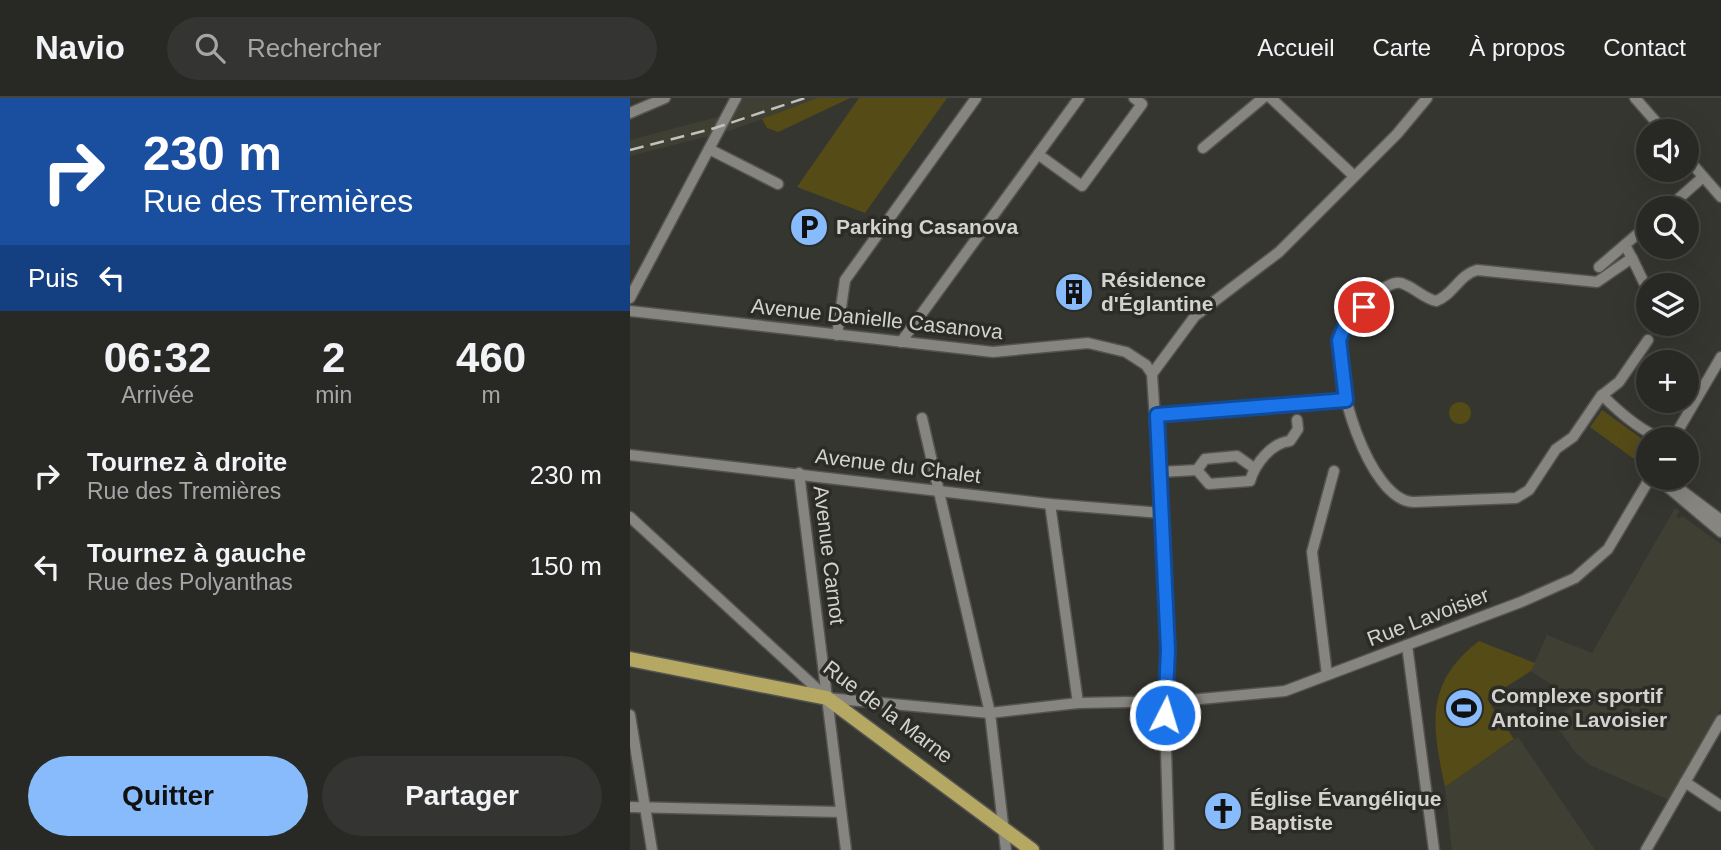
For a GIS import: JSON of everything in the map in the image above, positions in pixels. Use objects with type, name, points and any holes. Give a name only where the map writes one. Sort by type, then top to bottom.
[{"type":"main road","points":[[630,659],[827,698]]},
{"type":"main road","name":"Rue de la Marne","points":[[827,698],[1032,850]]},
{"type":"street","points":[[630,113],[665,98]]},
{"type":"street","points":[[630,298],[736,98]]},
{"type":"street","points":[[837,335],[845,280],[976,98]]},
{"type":"street","points":[[901,342],[923,316],[1079,98]]},
{"type":"street","points":[[1039,155],[1082,186],[1142,104],[1134,98]]},
{"type":"street","points":[[1203,148],[1263,98]]},
{"type":"street","points":[[1271,98],[1354,176]]},
{"type":"street","points":[[1169,850],[1162,513],[1152,374],[1195,316],[1279,252],[1397,134],[1427,98]]},
{"type":"street","points":[[1636,98],[1654,119]]},
{"type":"street","points":[[709,149],[778,184]]},
{"type":"street","points":[[1699,172],[1721,197]]},
{"type":"street","points":[[1682,196],[1703,177]]},
{"type":"street","points":[[1599,267],[1636,236]]},
{"type":"street","points":[[1625,246],[1639,273]]},
{"type":"street","points":[[1632,258],[1607,278],[1597,282],[1477,270],[1465,276],[1442,299],[1436,301],[1401,283],[1385,285],[1345,326],[1340,335],[1346,400],[1359,440],[1388,490],[1399,499],[1414,502],[1522,496],[1556,449],[1573,437],[1619,382],[1648,340]]},
{"type":"street","name":"Avenue Danielle Casanova","points":[[630,311],[1002,352],[1088,343],[1126,352],[1146,365],[1152,374]]},
{"type":"street","points":[[916,344],[923,316]]},
{"type":"street","points":[[1674,427],[1721,357]]},
{"type":"street","points":[[1604,397],[1608,404],[1641,427]]},
{"type":"street","points":[[1157,415],[1346,400]]},
{"type":"street","points":[[922,418],[990,713],[1006,850]]},
{"type":"street","points":[[1197,470],[1206,482],[1213,484],[1250,481],[1254,468],[1275,439],[1290,441],[1298,429],[1297,420]]},
{"type":"street","name":"Avenue du Chalet","points":[[630,455],[1050,504],[1162,513]]},
{"type":"street","points":[[1197,470],[1205,459],[1237,456],[1254,468]]},
{"type":"street","points":[[1160,472],[1197,470]]},
{"type":"street","points":[[1327,675],[1312,552],[1334,471]]},
{"type":"street","name":"Avenue Carnot","points":[[799,473],[846,850]]},
{"type":"street","name":"Rue Lavoisier","points":[[827,698],[990,713],[1079,703],[1167,701],[1285,691],[1546,592],[1579,575],[1608,549],[1643,490]]},
{"type":"street","points":[[1671,490],[1721,532]]},
{"type":"street","points":[[1681,490],[1721,520]]},
{"type":"street","points":[[1050,504],[1079,703]]},
{"type":"street","name":"Rue de la Marne","points":[[630,517],[827,698]]},
{"type":"street","points":[[1407,645],[1434,850]]},
{"type":"street","points":[[630,715],[652,850]]},
{"type":"street","points":[[1646,850],[1721,720]]},
{"type":"street","points":[[1685,782],[1721,806]]},
{"type":"street","points":[[630,807],[841,812]]},
{"type":"shaded area","points":[[743,98],[850,98],[778,132],[767,128],[762,119],[729,131],[630,156],[630,140],[736,112]]},
{"type":"shaded area","points":[[818,98],[850,98],[778,132],[767,128],[762,119]]},
{"type":"shaded area","points":[[859,98],[947,98],[865,213],[797,187]]},
{"type":"shaded area","points":[[1456,402],[1464,402],[1471,409],[1471,417],[1464,424],[1456,424],[1449,417],[1449,409]]},
{"type":"shaded area","points":[[1602,410],[1636,434],[1636,460],[1590,427]]},
{"type":"shaded area","points":[[1675,508],[1680,511],[1676,516],[1679,519],[1682,516],[1721,544],[1721,709],[1669,800],[1590,765],[1576,753],[1552,720],[1577,702],[1531,671],[1547,635],[1592,653]]},
{"type":"shaded area","name":"Complexe sportif Antoine Lavoisier","points":[[1479,641],[1535,663],[1531,671],[1487,699],[1514,739],[1445,787],[1437,745],[1436,707],[1449,673],[1461,657]]},
{"type":"shaded area","points":[[1518,737],[1595,850],[1452,850],[1445,787]]},
{"type":"railway","points":[[630,150],[715,128],[805,98]]},
{"type":"place","name":"Parking Casanova","points":[[809,227]]},
{"type":"place","name":"Résidence d'Églantine","points":[[1074,292]]},
{"type":"place","name":"Complexe sportif Antoine Lavoisier","points":[[1464,708]]},
{"type":"place","name":"Église Évangélique Baptiste","points":[[1223,811]]},
{"type":"route","points":[[1165,715],[1168,650],[1157,415],[1346,400],[1339,340],[1345,326],[1364,307]]}]
